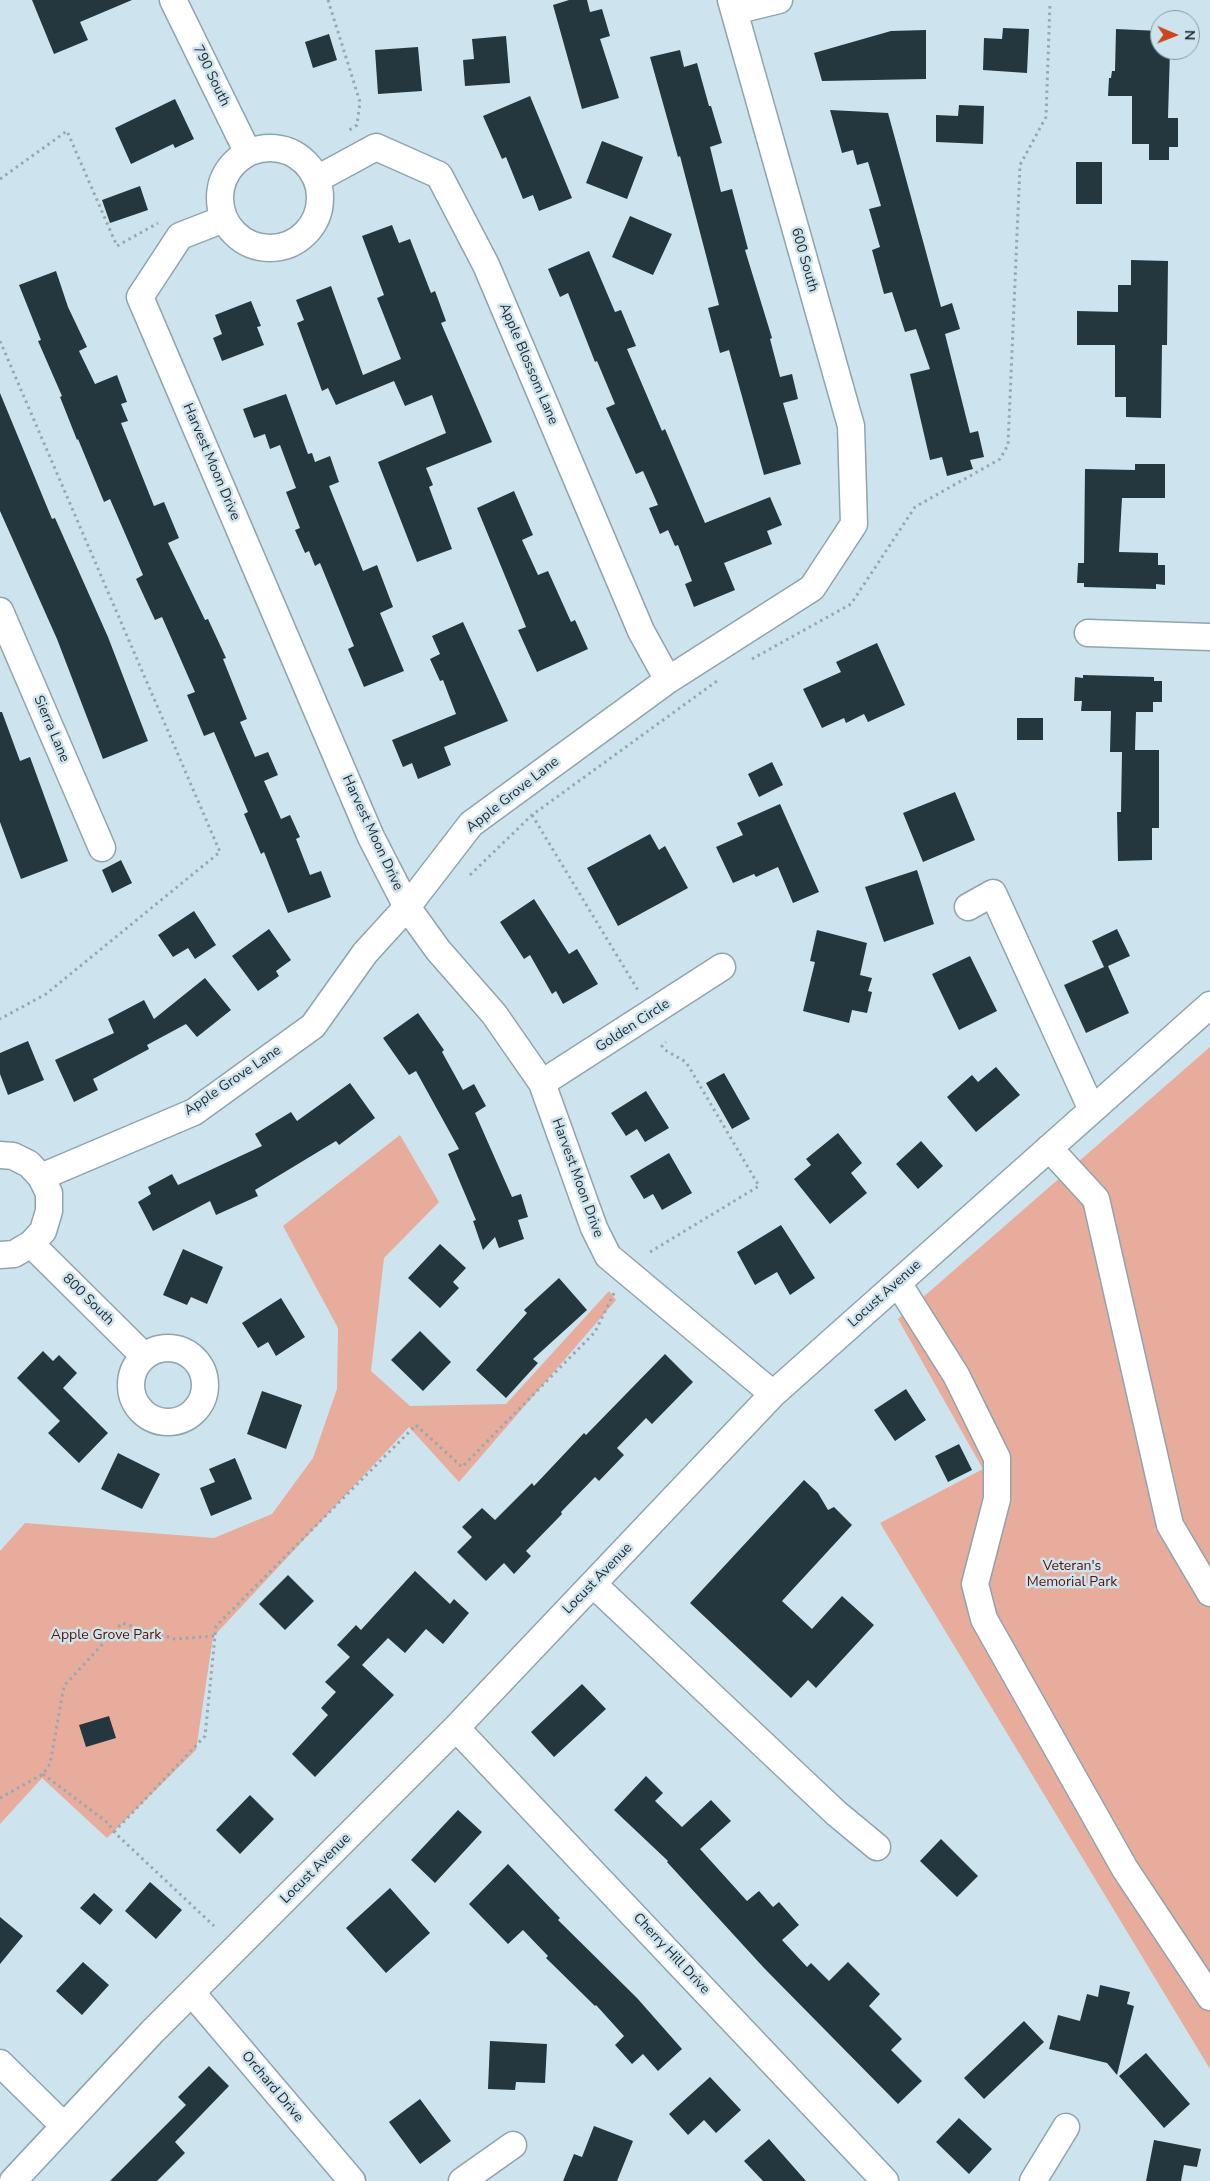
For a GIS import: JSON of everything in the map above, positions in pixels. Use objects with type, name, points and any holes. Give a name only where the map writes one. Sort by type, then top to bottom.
[{"type":"street","name":"790 South","points":[[173,0],[248,153]]},
{"type":"street","points":[[733,6],[779,0]]},
{"type":"street","name":"600 South","points":[[733,6],[851,426],[854,524]]},
{"type":"street","name":"Apple Blossom Lane","points":[[317,179],[376,147],[438,176],[486,265],[641,632],[668,680]]},
{"type":"street","points":[[264,148],[280,149],[295,155],[308,165],[317,179],[320,194],[319,210],[313,224],[303,237],[290,245],[275,249],[252,245],[232,232],[224,219],[220,196],[222,184],[227,172],[236,161],[248,153],[264,148]]},
{"type":"street","name":"Harvest Moon Drive","points":[[224,219],[180,236],[140,297],[371,837],[407,907],[438,950],[494,1014],[542,1083],[594,1228],[608,1256],[773,1394]]},
{"type":"street","name":"Apple Grove Lane","points":[[41,1176],[194,1112],[313,1026],[365,953],[407,907],[471,824],[668,680],[812,588],[854,524]]},
{"type":"street","name":"Sierra Lane","points":[[0,611],[102,848]]},
{"type":"street","points":[[1088,633],[1210,636]]},
{"type":"street","points":[[968,907],[993,893],[1092,1110]]},
{"type":"street","name":"Golden Circle","points":[[542,1083],[651,1015],[722,967]]},
{"type":"street","name":"Locust Avenue","points":[[13,2181],[192,1993],[456,1728],[773,1394],[1210,1005]]},
{"type":"street","points":[[1049,1148],[1096,1198],[1170,1525],[1207,1584]]},
{"type":"street","points":[[0,1155],[13,1156],[29,1164],[41,1176],[48,1194],[49,1211],[43,1231],[31,1244],[14,1254],[0,1256]]},
{"type":"street","name":"800 South","points":[[31,1244],[144,1356]]},
{"type":"street","points":[[898,1283],[956,1375],[997,1458],[997,1499],[975,1584],[984,1618],[1125,1869],[1210,1997]]},
{"type":"street","points":[[593,1584],[836,1813],[877,1847]]},
{"type":"street","name":"Cherry Hill Drive","points":[[456,1728],[885,2181]]},
{"type":"street","name":"Orchard Drive","points":[[192,1993],[352,2181]]},
{"type":"street","points":[[0,2063],[64,2126]]},
{"type":"street","points":[[1033,2181],[1066,2127]]},
{"type":"street","points":[[462,2181],[513,2145]]},
{"type":"path","points":[[328,0],[360,102],[357,125],[348,131]]},
{"type":"path","points":[[0,179],[67,131],[117,246],[162,221]]},
{"type":"path","points":[[0,341],[220,852],[46,994],[0,1019]]},
{"type":"path","points":[[532,815],[642,996]]},
{"type":"path","points":[[650,1252],[759,1186],[686,1062],[665,1050],[662,1046],[666,1042]]},
{"type":"path","points":[[114,1832],[205,1736],[216,1626],[416,1425],[462,1467],[595,1332],[616,1290]]},
{"type":"path","points":[[0,1798],[43,1774],[50,1764],[64,1686],[122,1623],[175,1639],[215,1636]]},
{"type":"path","points":[[43,1774],[108,1823],[114,1832],[214,1926]]},
{"type":"green space","name":"Veteran's Memorial Park","points":[[1210,1047],[1210,2069],[880,1523],[983,1469],[898,1319]]},
{"type":"green space","name":"Apple Grove Park","points":[[400,1135],[439,1202],[384,1258],[371,1371],[410,1406],[506,1404],[609,1291],[616,1300],[459,1482],[409,1427],[213,1637],[196,1750],[107,1838],[42,1778],[0,1824],[0,1551],[25,1523],[214,1538],[272,1514],[313,1458],[337,1389],[338,1328],[283,1226]]},
{"type":"building","points":[[32,0],[132,0],[80,22],[88,40],[54,54]]},
{"type":"building","points":[[569,0],[587,0],[590,12],[602,9],[610,36],[600,39],[619,98],[582,109],[553,5]]},
{"type":"building","points":[[1003,28],[1029,29],[1027,73],[983,70],[984,38],[1002,39]]},
{"type":"building","points":[[1116,29],[1150,31],[1150,60],[1170,60],[1168,118],[1178,118],[1178,147],[1169,147],[1169,160],[1149,160],[1149,144],[1132,144],[1132,96],[1108,96],[1109,78],[1111,78],[1112,71],[1115,71]]},
{"type":"building","points":[[926,30],[926,79],[822,81],[814,53],[891,31]]},
{"type":"building","points":[[329,34],[337,60],[313,68],[305,42]]},
{"type":"building","points":[[506,36],[510,83],[465,86],[463,60],[474,59],[472,39]]},
{"type":"building","points":[[418,47],[422,91],[378,94],[375,50]]},
{"type":"building","points":[[680,50],[684,67],[697,63],[722,143],[710,147],[721,192],[732,189],[748,249],[745,250],[772,338],[770,339],[780,377],[792,374],[798,399],[783,403],[801,464],[764,475],[729,350],[720,353],[708,308],[719,305],[680,156],[678,157],[650,57]]},
{"type":"building","points":[[530,96],[572,198],[539,211],[533,195],[523,199],[506,157],[502,159],[483,116]]},
{"type":"building","points":[[175,99],[194,139],[175,148],[173,144],[131,164],[115,128]]},
{"type":"building","points":[[959,105],[984,106],[983,144],[936,142],[936,115],[958,116]]},
{"type":"building","points":[[830,110],[888,113],[941,307],[952,303],[960,329],[945,334],[970,433],[978,431],[984,457],[970,460],[973,469],[947,476],[942,457],[930,460],[910,374],[930,369],[916,329],[905,332],[892,292],[884,294],[872,250],[880,247],[869,209],[881,206],[868,162],[857,165],[853,150],[842,153]]},
{"type":"building","points":[[602,141],[643,157],[627,199],[586,183]]},
{"type":"building","points":[[1076,162],[1102,162],[1102,204],[1076,204]]},
{"type":"building","points":[[140,186],[148,210],[110,223],[102,200]]},
{"type":"building","points":[[630,216],[672,234],[653,275],[612,257]]},
{"type":"building","points":[[392,225],[399,243],[410,239],[431,293],[435,291],[446,321],[441,323],[492,442],[426,468],[433,485],[429,487],[452,549],[417,562],[378,462],[446,433],[432,395],[405,406],[394,381],[336,405],[328,388],[322,391],[297,323],[304,320],[296,300],[331,286],[363,375],[401,359],[377,298],[384,295],[362,236]]},
{"type":"building","points":[[589,251],[615,312],[621,310],[636,346],[627,349],[662,431],[665,429],[705,523],[770,497],[782,525],[767,531],[772,544],[724,563],[735,590],[694,607],[685,584],[692,581],[678,545],[675,546],[668,530],[660,534],[649,508],[658,505],[643,471],[636,474],[606,408],[615,404],[597,361],[595,362],[568,293],[560,297],[548,269]]},
{"type":"building","points":[[1131,260],[1168,261],[1167,345],[1162,345],[1161,418],[1126,417],[1126,397],[1115,397],[1115,345],[1077,345],[1077,311],[1118,312],[1118,285],[1131,285]]},
{"type":"building","points":[[56,271],[68,307],[87,347],[79,351],[95,384],[117,375],[127,402],[121,404],[128,421],[121,423],[154,506],[164,502],[179,538],[168,543],[205,620],[208,619],[226,658],[223,659],[247,719],[240,722],[255,757],[268,752],[278,775],[264,781],[281,819],[290,815],[300,837],[296,839],[310,875],[321,871],[331,897],[288,913],[264,852],[261,854],[244,814],[248,812],[214,732],[204,736],[187,695],[195,692],[162,617],[155,620],[136,579],[143,575],[110,499],[104,502],[77,440],[60,397],[62,396],[38,341],[41,340],[19,285]]},
{"type":"building","points":[[251,301],[261,326],[257,327],[264,345],[222,361],[213,338],[222,334],[215,315]]},
{"type":"building","points":[[0,393],[52,519],[55,518],[108,637],[148,741],[103,759],[57,639],[0,511]]},
{"type":"building","points":[[286,394],[308,454],[312,453],[315,462],[330,456],[339,482],[329,486],[363,571],[377,565],[393,607],[380,613],[404,671],[364,687],[348,649],[354,646],[320,563],[315,566],[309,551],[305,553],[295,530],[300,528],[286,492],[296,488],[280,445],[270,449],[265,434],[254,438],[243,409]]},
{"type":"building","points":[[1135,464],[1165,464],[1165,498],[1122,498],[1119,552],[1158,553],[1158,565],[1165,565],[1165,585],[1156,584],[1156,589],[1084,587],[1084,583],[1077,583],[1078,563],[1084,563],[1085,469],[1135,470]]},
{"type":"building","points":[[514,491],[533,535],[522,540],[538,575],[548,571],[571,622],[575,620],[588,649],[537,672],[518,630],[526,627],[477,508]]},
{"type":"building","points":[[463,622],[508,721],[444,747],[451,765],[418,779],[412,763],[403,767],[392,740],[456,714],[443,680],[440,681],[430,659],[440,654],[432,636]]},
{"type":"building","points":[[877,643],[905,705],[868,722],[864,714],[846,723],[844,718],[822,728],[803,689],[841,672],[836,662]]},
{"type":"building","points":[[1083,675],[1154,677],[1154,681],[1162,681],[1162,702],[1153,702],[1153,712],[1136,712],[1135,750],[1159,750],[1159,828],[1152,828],[1152,860],[1118,861],[1117,812],[1121,812],[1122,752],[1110,752],[1111,711],[1081,711],[1082,701],[1074,701],[1075,677],[1083,678]]},
{"type":"building","points":[[0,712],[2,712],[20,761],[30,757],[68,861],[21,879],[0,822]]},
{"type":"building","points":[[1017,718],[1043,718],[1043,740],[1017,740]]},
{"type":"building","points":[[772,762],[783,785],[759,797],[748,774]]},
{"type":"building","points":[[955,792],[975,840],[923,862],[903,813]]},
{"type":"building","points":[[780,804],[819,892],[793,903],[778,867],[756,877],[754,874],[733,883],[716,847],[743,835],[737,823]]},
{"type":"building","points":[[650,834],[659,850],[665,846],[688,888],[618,926],[587,868]]},
{"type":"building","points":[[121,860],[132,883],[112,893],[102,870]]},
{"type":"building","points":[[917,870],[934,924],[884,942],[865,887]]},
{"type":"building","points":[[534,899],[569,954],[577,949],[598,984],[563,1004],[556,991],[552,994],[530,955],[524,959],[500,922]]},
{"type":"building","points":[[194,911],[216,945],[195,959],[188,948],[173,957],[158,935]]},
{"type":"building","points":[[269,929],[291,960],[276,971],[279,976],[258,991],[232,956]]},
{"type":"building","points":[[1117,929],[1130,956],[1108,966],[1129,1013],[1086,1033],[1064,985],[1104,967],[1092,941]]},
{"type":"building","points":[[817,930],[867,943],[860,975],[872,978],[868,991],[872,992],[867,1013],[852,1010],[849,1023],[803,1011],[815,962],[810,961]]},
{"type":"building","points":[[970,956],[997,1011],[959,1030],[932,974]]},
{"type":"building","points":[[205,978],[231,1010],[197,1037],[186,1024],[147,1045],[149,1049],[93,1079],[98,1090],[74,1102],[55,1060],[114,1033],[108,1019],[144,1000],[154,1019]]},
{"type":"building","points":[[418,1013],[444,1050],[442,1052],[463,1090],[474,1084],[486,1106],[475,1113],[512,1197],[521,1194],[528,1217],[518,1220],[524,1239],[499,1248],[495,1237],[483,1250],[473,1221],[476,1220],[448,1154],[459,1149],[416,1071],[409,1075],[383,1038]]},
{"type":"building","points":[[28,1041],[44,1080],[8,1095],[0,1074],[0,1053]]},
{"type":"building","points":[[996,1067],[1020,1095],[976,1132],[947,1097],[972,1075],[978,1082]]},
{"type":"building","points":[[724,1073],[750,1119],[732,1129],[706,1083]]},
{"type":"building","points":[[350,1083],[375,1118],[339,1145],[336,1141],[255,1190],[258,1196],[216,1215],[210,1201],[153,1231],[138,1202],[151,1194],[148,1187],[172,1174],[178,1185],[262,1146],[255,1134],[291,1112],[297,1121]]},
{"type":"building","points":[[646,1091],[669,1128],[645,1142],[637,1129],[626,1136],[611,1113]]},
{"type":"building","points":[[838,1133],[862,1163],[851,1173],[867,1193],[830,1224],[794,1179],[811,1165],[806,1159]]},
{"type":"building","points":[[921,1141],[943,1166],[918,1189],[896,1164]]},
{"type":"building","points":[[669,1153],[692,1193],[662,1210],[653,1194],[644,1199],[630,1176]]},
{"type":"building","points":[[781,1225],[815,1278],[790,1295],[777,1272],[755,1285],[737,1252]]},
{"type":"building","points":[[440,1244],[466,1268],[453,1282],[459,1288],[440,1308],[408,1278]]},
{"type":"building","points":[[183,1249],[223,1267],[207,1304],[191,1297],[187,1305],[163,1295]]},
{"type":"building","points":[[559,1278],[587,1310],[533,1359],[538,1363],[506,1398],[476,1370],[527,1313],[524,1310]]},
{"type":"building","points":[[281,1298],[305,1337],[276,1356],[268,1342],[258,1348],[242,1323]]},
{"type":"building","points":[[420,1331],[451,1362],[423,1391],[391,1360]]},
{"type":"building","points":[[43,1351],[53,1361],[59,1355],[77,1373],[63,1388],[108,1433],[79,1463],[48,1433],[60,1421],[17,1378]]},
{"type":"building","points":[[665,1354],[693,1382],[652,1424],[646,1418],[617,1448],[624,1455],[599,1481],[595,1477],[561,1512],[562,1514],[526,1551],[531,1556],[514,1574],[504,1563],[486,1581],[457,1552],[472,1537],[462,1527],[482,1508],[495,1520],[532,1483],[534,1486],[584,1433],[586,1435]]},
{"type":"building","points":[[906,1389],[926,1420],[895,1441],[874,1410]]},
{"type":"building","points":[[262,1391],[302,1405],[286,1449],[247,1434]]},
{"type":"building","points":[[959,1444],[972,1470],[948,1482],[935,1456]]},
{"type":"building","points":[[118,1453],[160,1474],[142,1509],[101,1489]]},
{"type":"building","points":[[235,1458],[252,1499],[211,1516],[200,1488],[215,1482],[209,1469]]},
{"type":"building","points":[[804,1480],[818,1493],[828,1510],[834,1507],[852,1525],[782,1601],[812,1629],[842,1596],[874,1625],[816,1688],[808,1680],[791,1698],[690,1603]]},
{"type":"building","points":[[415,1571],[450,1604],[454,1599],[469,1613],[443,1644],[426,1629],[405,1653],[388,1638],[362,1665],[394,1695],[315,1777],[292,1754],[328,1715],[321,1708],[336,1692],[325,1682],[350,1657],[337,1645],[356,1625],[361,1630]]},
{"type":"building","points":[[288,1575],[314,1601],[285,1630],[259,1604]]},
{"type":"building","points":[[582,1684],[606,1709],[554,1757],[531,1732]]},
{"type":"building","points":[[109,1716],[116,1738],[86,1747],[79,1725]]},
{"type":"building","points":[[646,1776],[663,1793],[655,1801],[682,1827],[711,1800],[731,1821],[700,1849],[747,1901],[759,1891],[773,1907],[779,1902],[799,1925],[782,1940],[807,1967],[811,1963],[829,1981],[848,1962],[880,1994],[869,2006],[902,2039],[891,2050],[922,2081],[898,2104],[764,1968],[668,1861],[614,1810]]},
{"type":"building","points":[[250,1795],[274,1819],[240,1854],[216,1830]]},
{"type":"building","points":[[458,1810],[482,1832],[435,1883],[411,1860]]},
{"type":"building","points":[[941,1839],[978,1876],[957,1897],[920,1861]]},
{"type":"building","points":[[508,1864],[560,1918],[558,1920],[637,1998],[682,2049],[658,2071],[643,2054],[632,2064],[615,2045],[624,2036],[596,2005],[546,1958],[548,1956],[523,1930],[508,1944],[469,1904]]},
{"type":"building","points":[[150,1882],[182,1910],[156,1939],[125,1911]]},
{"type":"building","points":[[390,1888],[430,1933],[386,1973],[346,1928]]},
{"type":"building","points":[[94,1893],[113,1910],[100,1925],[80,1908]]},
{"type":"building","points":[[0,1917],[23,1936],[0,1964]]},
{"type":"building","points":[[83,1962],[109,1985],[82,2015],[56,1991]]},
{"type":"building","points":[[1100,1985],[1130,1992],[1127,2004],[1134,2006],[1117,2075],[1107,2063],[1049,2049],[1058,2015],[1080,2021],[1087,1994],[1098,1997]]},
{"type":"building","points":[[1024,2021],[1044,2042],[984,2099],[964,2078]]},
{"type":"building","points":[[490,2041],[547,2044],[545,2083],[516,2082],[515,2090],[488,2089]]},
{"type":"building","points":[[1146,2053],[1190,2104],[1164,2128],[1119,2076]]},
{"type":"building","points":[[209,2066],[229,2086],[175,2142],[185,2153],[157,2181],[110,2181],[186,2105],[178,2097]]},
{"type":"building","points":[[710,2077],[741,2110],[716,2133],[704,2120],[688,2135],[669,2114]]},
{"type":"building","points":[[420,2099],[451,2141],[420,2164],[389,2122]]},
{"type":"building","points":[[959,2118],[992,2149],[969,2174],[936,2142]]},
{"type":"building","points":[[594,2126],[633,2141],[617,2181],[563,2181],[574,2154],[582,2157]]},
{"type":"building","points":[[769,2139],[806,2181],[763,2181],[744,2161]]},
{"type":"building","points":[[1154,2140],[1201,2149],[1197,2167],[1184,2165],[1181,2181],[1146,2181]]}]
